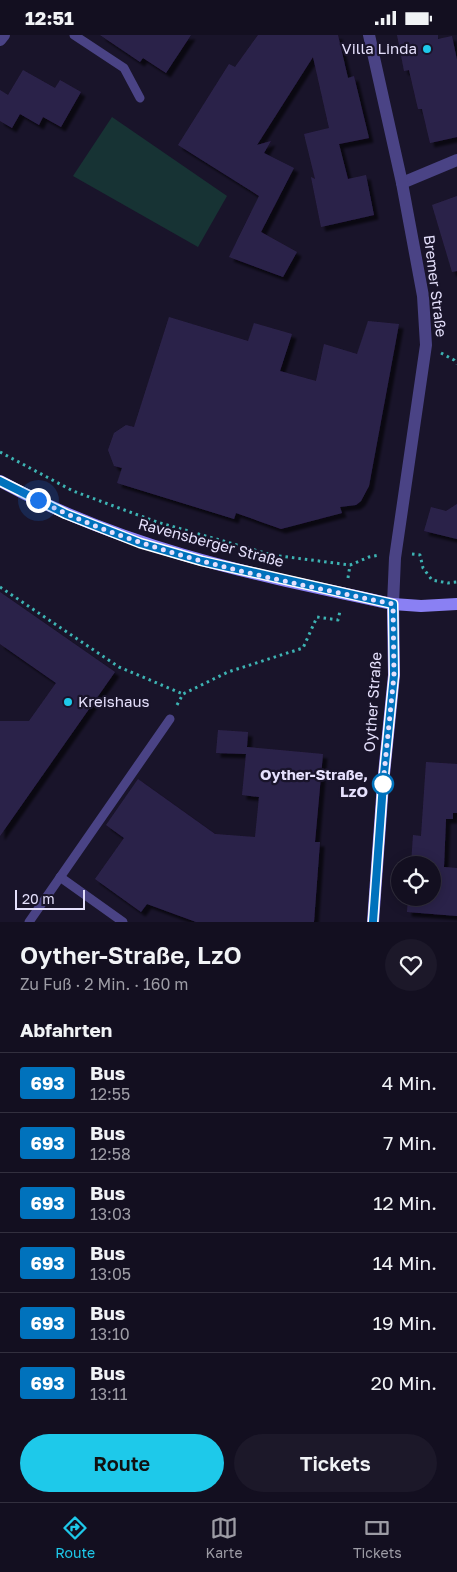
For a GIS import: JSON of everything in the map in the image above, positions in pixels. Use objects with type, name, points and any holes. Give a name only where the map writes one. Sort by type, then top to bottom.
[{"type":"main road","name":"Ravensberger Straße","points":[[0,481],[66,514],[140,543],[202,561],[393,604],[421,606],[457,604]]},
{"type":"main road","name":"Oyther Straße","points":[[373,922],[394,675],[393,604]]},
{"type":"street","points":[[0,41],[4,35]]},
{"type":"street","name":"Bremer Straße","points":[[369,35],[402,183],[422,296],[426,345],[396,552],[393,604]]},
{"type":"street","points":[[402,183],[457,160]]},
{"type":"lane","points":[[74,35],[124,68],[140,98]]},
{"type":"lane","points":[[29,922],[170,719]]},
{"type":"lane","points":[[60,877],[123,922]]},
{"type":"path","points":[[0,452],[73,491],[157,521],[272,555],[350,565],[369,557],[396,552],[420,555],[423,568],[432,580],[448,583],[457,582]]},
{"type":"path","points":[[170,719],[183,694],[228,672],[303,648],[317,617],[338,620],[346,594],[350,565]]},
{"type":"path","points":[[0,587],[119,667],[183,694]]},
{"type":"green space","points":[[112,117],[227,196],[198,247],[73,176]]},
{"type":"building","points":[[100,35],[191,35],[166,73],[143,58],[140,62]]},
{"type":"building","points":[[258,35],[338,35],[348,78],[354,76],[369,138],[339,144],[348,179],[366,175],[374,215],[321,227],[311,177],[315,179],[304,134],[329,128],[313,57],[257,145],[271,141],[264,153],[294,168],[261,232],[297,252],[283,277],[229,257],[259,196],[178,145],[229,64],[235,67]]},
{"type":"building","points":[[397,35],[438,35],[438,39],[452,36],[457,60],[457,137],[430,143],[422,109],[418,109],[409,70],[404,71]]},
{"type":"building","points":[[23,70],[55,88],[60,80],[81,92],[61,127],[43,117],[39,125],[20,114],[12,128],[0,121],[0,90],[8,95]]},
{"type":"building","points":[[457,196],[457,271],[452,272],[432,205]]},
{"type":"building","points":[[169,317],[248,341],[254,323],[292,334],[280,371],[316,381],[324,344],[357,354],[368,321],[399,324],[369,486],[361,501],[356,505],[340,507],[342,513],[281,529],[236,513],[234,519],[117,483],[122,468],[114,466],[108,450],[114,433],[126,425],[134,427]]},
{"type":"building","points":[[457,504],[457,539],[424,531],[431,507],[446,511]]},
{"type":"building","name":"Kreishaus","points":[[0,592],[115,672],[0,836],[0,721],[29,721],[56,683],[0,644]]},
{"type":"building","points":[[218,730],[248,732],[247,747],[323,754],[315,842],[320,842],[314,922],[196,922],[147,904],[141,912],[95,879],[124,838],[106,825],[138,779],[215,834],[255,837],[259,797],[242,795],[246,754],[216,753]]},
{"type":"building","points":[[426,762],[457,764],[457,813],[453,813],[453,819],[446,819],[444,867],[457,868],[457,916],[407,912],[407,906],[441,906],[441,856],[412,856],[413,835],[421,836]]},
{"type":"bus line","name":"693","points":[[0,481],[66,514],[140,543],[202,561],[393,604],[394,675],[383,784],[373,922]]},
{"type":"place","name":"Villa Linda","points":[[427,49]]},
{"type":"place","name":"Kreishaus","points":[[68,702]]},
{"type":"place","name":"Oyther-Straße, LzO","points":[[383,784]]},
{"type":"route","points":[[38,500],[66,514],[140,543],[202,561],[393,604],[394,675],[383,784]]}]
